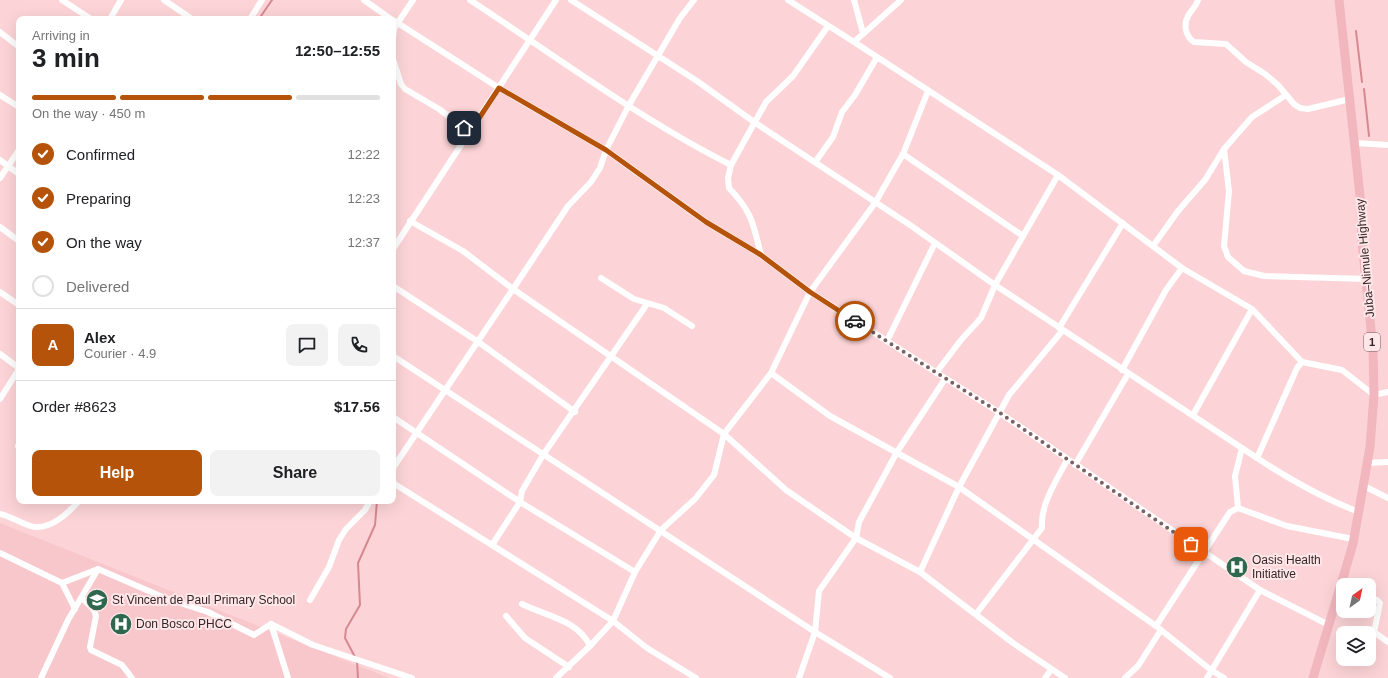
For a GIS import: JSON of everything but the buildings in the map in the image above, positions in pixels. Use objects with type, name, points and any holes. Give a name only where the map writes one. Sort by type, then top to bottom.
[{"type":"main road","name":"Juba–Nimule Highway","points":[[1313,678],[1353,539],[1364,486],[1373,424],[1373,349],[1362,242],[1355,142],[1339,0]]},
{"type":"street","points":[[62,0],[86,16]]},
{"type":"street","points":[[112,16],[121,0]]},
{"type":"street","points":[[164,0],[188,16]]},
{"type":"street","points":[[252,16],[262,0]]},
{"type":"street","points":[[364,0],[384,16]]},
{"type":"street","points":[[396,21],[413,0]]},
{"type":"street","points":[[470,0],[629,105],[705,152],[731,165]]},
{"type":"street","points":[[396,244],[556,0]]},
{"type":"street","points":[[571,0],[697,81],[754,122],[816,162],[995,286],[1257,458],[1294,482],[1331,501],[1359,512]]},
{"type":"street","points":[[396,464],[568,206],[591,182],[600,168],[606,150],[656,56],[680,18],[694,0]]},
{"type":"street","points":[[788,0],[1058,175],[1182,268],[1252,309],[1302,362],[1342,370],[1374,395],[1388,392]]},
{"type":"street","points":[[854,0],[863,33]]},
{"type":"street","points":[[854,42],[901,0]]},
{"type":"street","points":[[1198,0],[1187,17],[1186,35],[1194,42],[1226,44],[1246,62],[1270,78],[1294,104],[1300,108],[1308,109],[1350,99]]},
{"type":"street","points":[[396,25],[499,88],[606,150],[706,222],[761,255],[810,292],[936,374],[1000,413],[1260,590],[1329,625]]},
{"type":"street","points":[[761,255],[751,215],[741,200],[729,188],[728,178],[731,165],[766,102],[793,76],[828,26]]},
{"type":"street","points":[[0,32],[16,45]]},
{"type":"street","points":[[816,162],[833,136],[842,112],[855,95],[876,59]]},
{"type":"street","points":[[396,68],[401,84],[405,89],[439,109],[470,132]]},
{"type":"street","points":[[556,678],[590,646],[613,621],[635,572],[660,530],[695,498],[714,475],[724,434],[771,372],[810,292],[875,203],[903,154],[928,91]]},
{"type":"street","points":[[0,95],[16,105]]},
{"type":"street","points":[[1153,246],[1178,211],[1205,180],[1224,149],[1252,117],[1286,95]]},
{"type":"street","points":[[1355,142],[1388,145]]},
{"type":"street","points":[[1224,149],[1229,191],[1224,246],[1228,257],[1244,271],[1264,276],[1368,279]]},
{"type":"street","points":[[0,178],[16,154]]},
{"type":"street","points":[[903,154],[1022,236]]},
{"type":"street","points":[[0,160],[16,172]]},
{"type":"street","points":[[936,374],[961,340],[981,318],[995,286],[1058,175]]},
{"type":"street","points":[[410,221],[463,251],[512,289],[724,434],[786,490],[856,538],[920,572],[1013,643],[1065,678]]},
{"type":"street","points":[[920,572],[959,487],[1009,395],[1061,329],[1122,223]]},
{"type":"street","points":[[0,227],[16,239]]},
{"type":"street","points":[[887,341],[935,243]]},
{"type":"street","points":[[1075,464],[1125,372],[1166,290],[1182,268]]},
{"type":"street","points":[[601,278],[634,299],[664,308],[692,326]]},
{"type":"street","points":[[396,288],[478,341],[575,412]]},
{"type":"street","points":[[0,292],[16,303]]},
{"type":"street","points":[[492,545],[520,502],[522,491],[543,455],[575,412],[610,357],[647,304]]},
{"type":"street","points":[[1193,415],[1252,309]]},
{"type":"street","points":[[0,354],[16,367]]},
{"type":"street","points":[[396,358],[814,632],[890,678]]},
{"type":"street","points":[[1257,458],[1297,368],[1302,362]]},
{"type":"street","points":[[771,372],[830,416],[959,487],[1159,628],[1211,670],[1224,678]]},
{"type":"street","points":[[0,399],[16,374]]},
{"type":"street","points":[[799,678],[814,632],[819,591],[856,538],[859,522],[896,452],[945,379]]},
{"type":"street","points":[[396,420],[520,502],[635,572]]},
{"type":"street","points":[[1238,508],[1235,476],[1242,448]]},
{"type":"street","points":[[976,614],[1001,579],[1034,540],[1042,528],[1042,520],[1048,499],[1067,460]]},
{"type":"street","points":[[1367,463],[1388,462]]},
{"type":"street","points":[[396,485],[613,621],[647,648],[696,678]]},
{"type":"street","points":[[1364,486],[1388,498]]},
{"type":"street","points":[[0,514],[10,516],[34,527],[51,524],[69,512],[76,504]]},
{"type":"street","points":[[310,600],[326,571],[339,540],[365,510],[368,504]]},
{"type":"street","points":[[1125,678],[1138,666],[1204,552],[1230,512],[1238,508],[1287,526],[1353,539]]},
{"type":"street","points":[[0,553],[62,583],[75,609]]},
{"type":"street","points":[[62,583],[98,569],[165,598],[208,612],[254,635],[271,624]]},
{"type":"street","points":[[41,678],[75,609],[98,569]]},
{"type":"street","points":[[1207,678],[1260,590]]},
{"type":"street","points":[[82,598],[94,610],[96,616],[90,647],[91,650],[122,665],[132,678]]},
{"type":"street","points":[[1376,600],[1380,603],[1374,632],[1388,642]]},
{"type":"street","points":[[522,604],[583,632],[590,646]]},
{"type":"street","points":[[506,616],[525,638],[569,667]]},
{"type":"street","points":[[271,624],[288,678]]},
{"type":"street","points":[[271,624],[313,645],[412,678]]},
{"type":"street","points":[[1045,678],[1051,670]]},
{"type":"shaded area","name":"St Vincent de Paul Primary School","points":[[0,523],[389,678],[0,678]]},
{"type":"waterway","points":[[261,16],[272,0]]},
{"type":"waterway","points":[[1356,31],[1362,82]]},
{"type":"waterway","points":[[1364,89],[1369,136]]},
{"type":"waterway","points":[[355,657],[345,638],[346,629],[360,605],[358,563],[375,525],[377,504]]},
{"type":"waterway","points":[[357,661],[358,678]]},
{"type":"way so far","points":[[855,321],[936,374],[1000,413],[1067,460],[1102,481],[1191,544]]},
{"type":"place","name":"Oasis Health Initiative","points":[[1237,567]]},
{"type":"place","name":"St Vincent de Paul Primary School","points":[[97,600]]},
{"type":"place","name":"Don Bosco PHCC","points":[[121,624]]},
{"type":"route","points":[[464,128],[470,132],[499,88],[606,150],[706,222],[761,255],[810,292],[855,321]]}]
